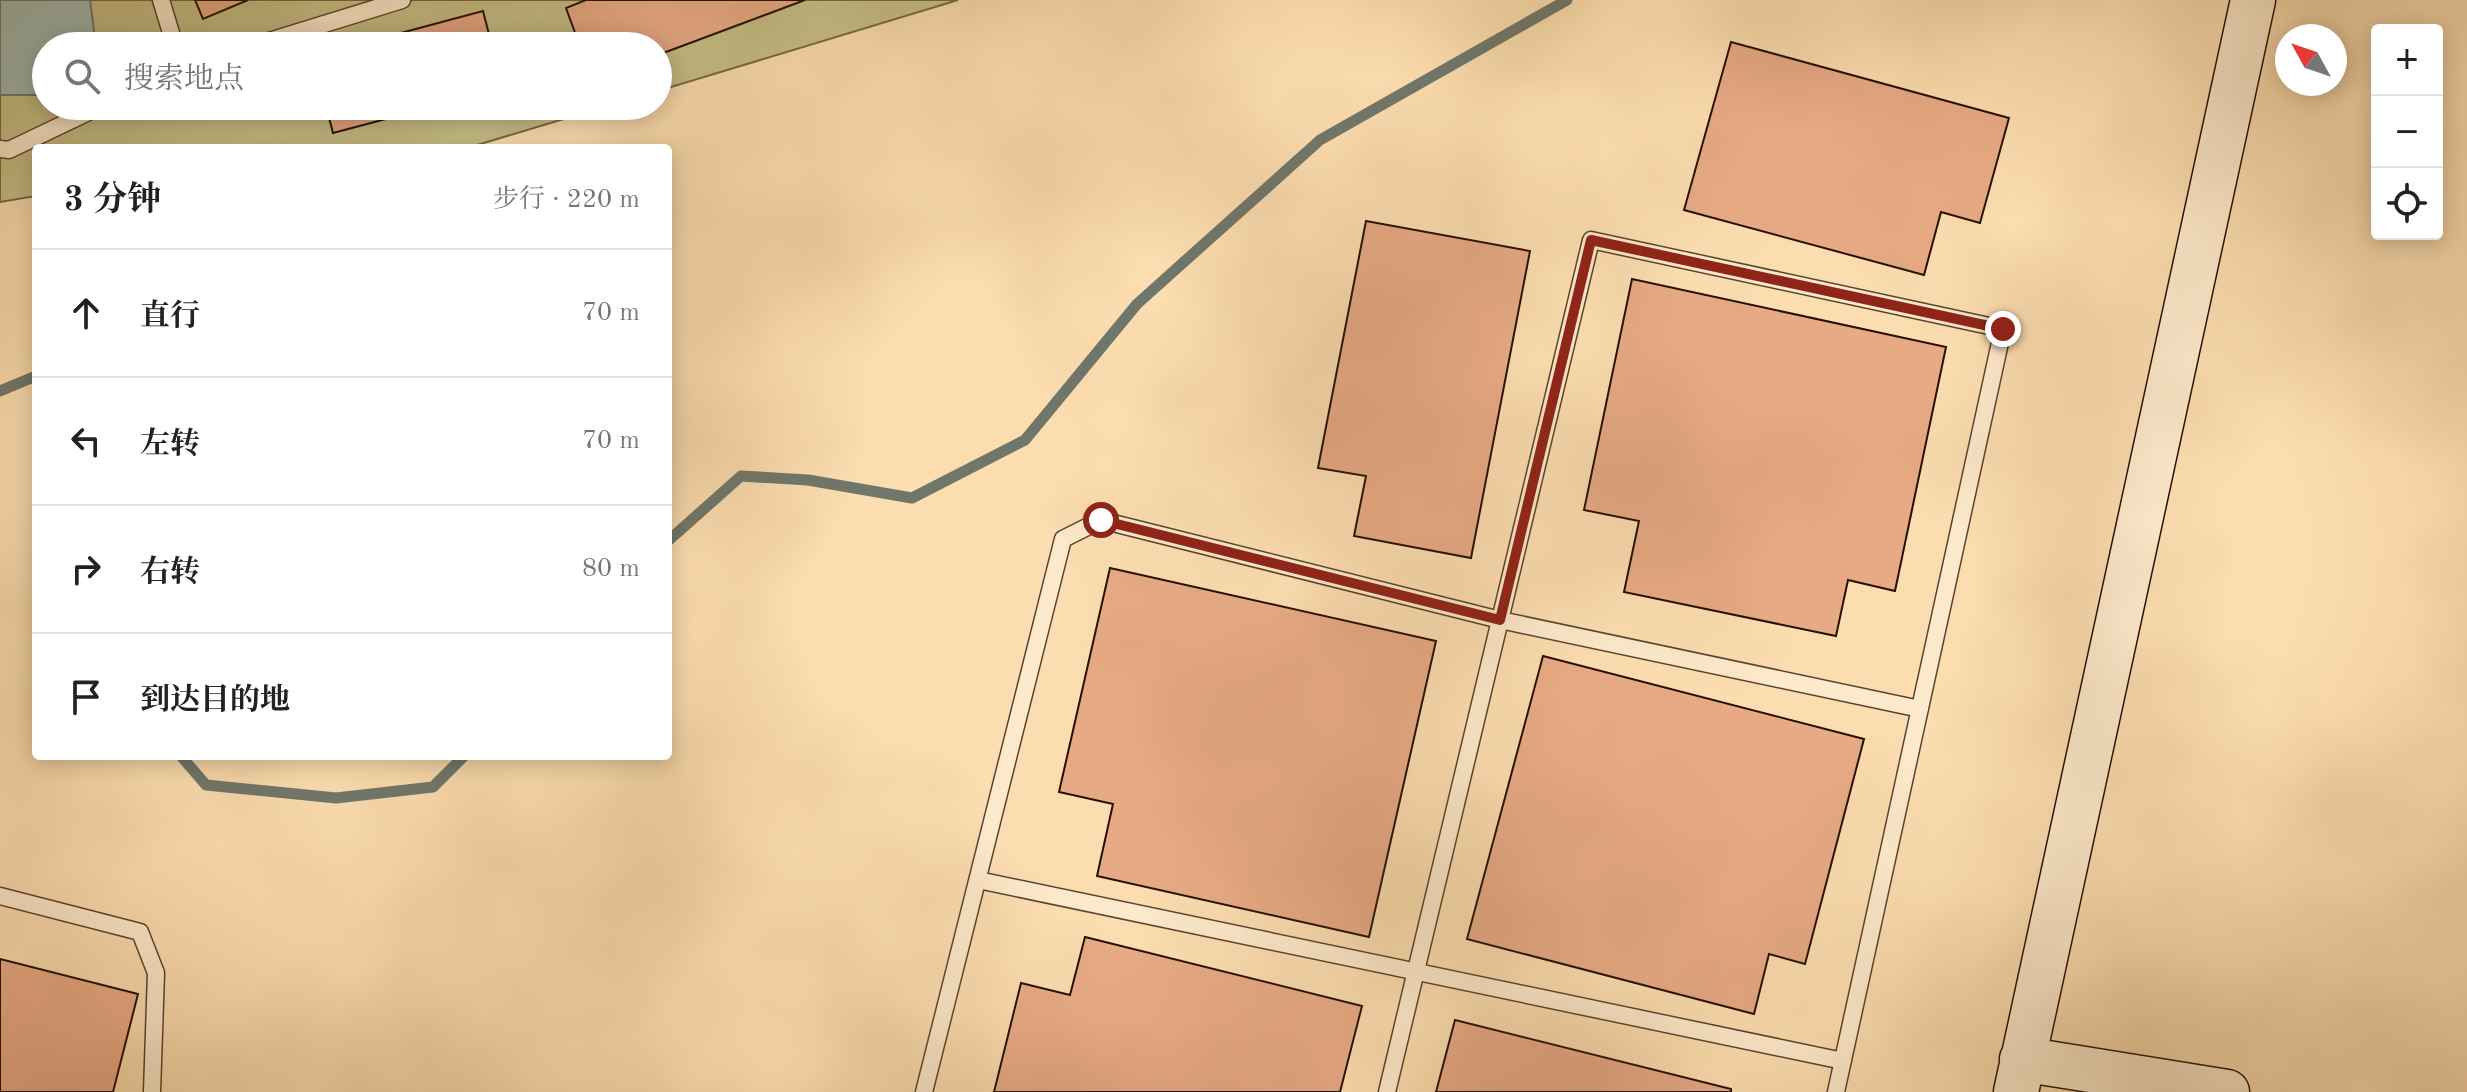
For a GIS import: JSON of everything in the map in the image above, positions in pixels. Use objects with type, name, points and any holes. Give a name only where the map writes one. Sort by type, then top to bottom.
[{"type":"street","points":[[2227,1092],[2019,1075],[2253,0]]},
{"type":"lane","points":[[161,0],[171,32]]},
{"type":"lane","points":[[298,32],[402,0]]},
{"type":"lane","points":[[0,149],[9,150],[72,120]]},
{"type":"lane","points":[[1387,1092],[1591,240],[2003,329],[1836,1092]]},
{"type":"lane","points":[[924,1092],[1063,539],[1101,520],[1500,620],[1920,709]]},
{"type":"lane","points":[[978,880],[1843,1061]]},
{"type":"lane","points":[[0,896],[140,932],[156,973],[152,1092]]},
{"type":"shaded area","points":[[0,0],[958,0],[672,87],[672,32],[32,32],[32,120],[560,120],[480,144],[32,144],[32,197],[0,202]]},
{"type":"shaded area","points":[[0,0],[90,0],[94,32],[32,32],[32,95],[0,95]]},
{"type":"building","points":[[195,0],[248,0],[203,19]]},
{"type":"building","points":[[586,0],[805,0],[672,50],[672,32],[575,32],[566,8]]},
{"type":"building","points":[[483,11],[488,32],[404,32]]},
{"type":"building","points":[[1731,42],[2009,118],[1980,223],[1941,212],[1924,275],[1684,210]]},
{"type":"building","points":[[330,120],[382,120],[333,133]]},
{"type":"building","points":[[1366,221],[1530,251],[1471,558],[1354,536],[1366,476],[1318,468]]},
{"type":"building","points":[[1632,279],[1946,347],[1895,591],[1848,580],[1836,636],[1624,592],[1639,521],[1584,510]]},
{"type":"building","points":[[1110,568],[1436,641],[1369,937],[1097,876],[1113,804],[1059,792]]},
{"type":"building","points":[[1543,656],[1864,739],[1805,964],[1769,954],[1754,1014],[1467,939]]},
{"type":"building","points":[[1085,937],[1362,1006],[1340,1092],[994,1092],[1021,983],[1070,995]]},
{"type":"building","points":[[0,959],[138,994],[113,1092],[0,1092]]},
{"type":"building","points":[[1455,1020],[1731,1089],[1731,1092],[1436,1092]]},
{"type":"waterway","points":[[672,537],[741,476],[808,480],[912,498],[1025,440],[1137,304],[1320,140],[1567,0]]},
{"type":"waterway","points":[[0,391],[32,378]]},
{"type":"waterway","points":[[184,760],[206,785],[336,798],[433,787],[460,760]]},
{"type":"route","points":[[1101,520],[1500,620],[1591,240],[2003,329]]}]
